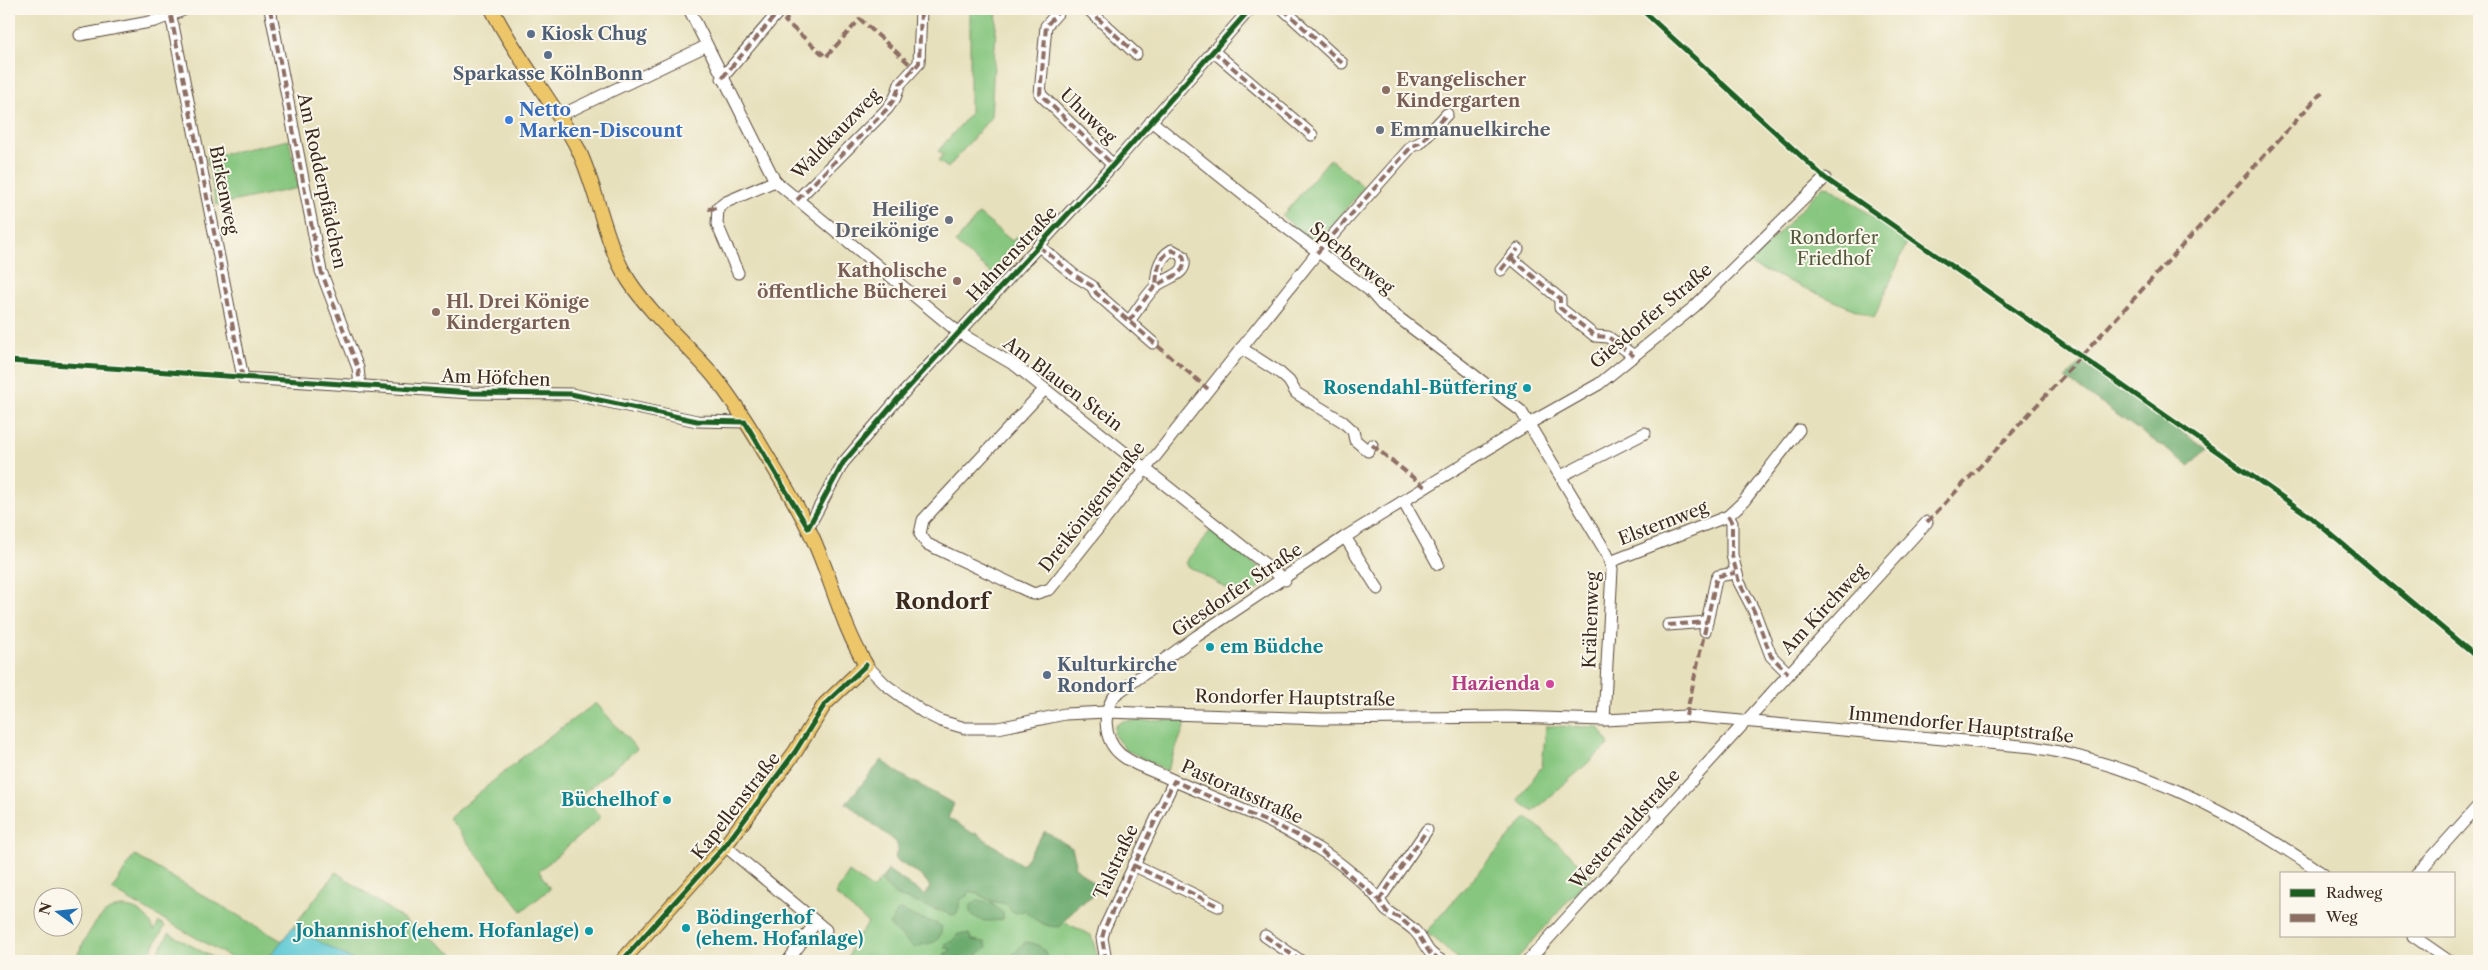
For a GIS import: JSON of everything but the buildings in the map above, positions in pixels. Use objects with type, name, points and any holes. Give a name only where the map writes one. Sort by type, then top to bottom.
[{"type":"main road","name":"Rondorfer Hauptstraße","points":[[492,9],[526,67],[559,116],[584,164],[614,250],[627,278],[641,298],[714,376],[745,422],[808,528],[850,636],[866,665]]},
{"type":"main road","name":"Kapellenstraße","points":[[622,961],[725,846],[794,752],[825,704],[866,665]]},
{"type":"street","points":[[80,35],[186,9]]},
{"type":"street","name":"Am Rodderpfädchen","points":[[270,9],[319,263],[358,368],[360,386]]},
{"type":"street","points":[[689,9],[774,181],[726,202],[718,208],[717,224],[738,273]]},
{"type":"street","points":[[722,78],[781,9]]},
{"type":"street","name":"Waldkauzweg","points":[[797,200],[887,109],[895,98],[900,84],[919,63],[921,9]]},
{"type":"street","name":"Uhuweg","points":[[1061,9],[1046,26],[1040,94],[1113,165]]},
{"type":"street","points":[[1088,9],[1136,54]]},
{"type":"street","name":"Hahnenstraße","points":[[808,528],[843,463],[958,332],[1113,165],[1250,9]]},
{"type":"street","points":[[1283,9],[1342,63]]},
{"type":"street","name":"Birkenweg","points":[[170,12],[243,378]]},
{"type":"street","points":[[559,116],[706,46]]},
{"type":"street","points":[[1213,51],[1312,135]]},
{"type":"street","name":"Dreikönigenstraße","points":[[1044,390],[923,520],[920,534],[927,544],[1034,594],[1050,589],[1317,252],[1412,146],[1420,143],[1447,114]]},
{"type":"street","name":"Sperberweg","points":[[1151,121],[1317,252],[1330,259],[1369,290],[1382,305],[1459,365],[1493,388],[1521,411],[1530,423]]},
{"type":"street","name":"Giesdorfer Straße","points":[[1106,712],[1109,702],[1116,694],[1197,636],[1285,580],[1345,537],[1530,423],[1600,384],[1694,307],[1825,178]]},
{"type":"street","name":"Am Blauen Stein","points":[[774,181],[958,332],[1016,366],[1285,580]]},
{"type":"street","points":[[1039,246],[1074,275],[1092,286],[1096,293],[1153,343]]},
{"type":"street","points":[[1501,270],[1514,253],[1560,299],[1560,308],[1595,336],[1608,337],[1634,356]]},
{"type":"street","points":[[1129,321],[1156,286]]},
{"type":"street","points":[[1241,348],[1280,373],[1302,397],[1342,421],[1353,431],[1355,440],[1368,451],[1372,445]]},
{"type":"street","name":"Am Höfchen","points":[[243,378],[470,393],[571,394],[697,421],[745,422]]},
{"type":"street","name":"Krähenweg","points":[[1530,423],[1610,562],[1604,720]]},
{"type":"street","points":[[1788,673],[1771,656],[1754,611],[1735,573],[1732,555],[1732,523],[1728,516],[1744,501],[1799,430]]},
{"type":"street","points":[[1561,476],[1645,433]]},
{"type":"street","points":[[1403,502],[1438,564]]},
{"type":"street","name":"Elsternweg","points":[[1610,562],[1728,516]]},
{"type":"street","name":"Am Kirchweg","points":[[1747,721],[1788,673],[1927,522]]},
{"type":"street","points":[[1345,537],[1378,589]]},
{"type":"street","points":[[1668,625],[1706,627],[1718,576],[1735,573]]},
{"type":"street","name":"Rondorfer Hauptstraße","points":[[866,665],[886,684],[922,712],[941,721],[965,728],[998,728],[1065,714],[1106,712],[1322,719],[1506,717],[1604,720],[1686,716],[1747,721]]},
{"type":"street","name":"Pastoratsstraße","points":[[1106,712],[1111,743],[1118,753],[1174,781],[1295,834],[1339,864],[1379,900],[1387,912],[1400,918],[1417,933],[1431,955],[1442,961]]},
{"type":"street","name":"Westerwaldstraße","points":[[1528,961],[1747,721]]},
{"type":"street","name":"Immendorfer Hauptstraße","points":[[1747,721],[1971,740],[2068,753],[2106,763],[2179,790],[2239,820],[2320,872]]},
{"type":"street","name":"Talstraße","points":[[1106,961],[1102,938],[1105,927],[1174,781]]},
{"type":"street","points":[[2419,872],[2479,805]]},
{"type":"street","points":[[1652,806],[1658,818]]},
{"type":"street","points":[[1379,900],[1428,830]]},
{"type":"street","points":[[725,846],[826,930]]},
{"type":"street","points":[[1133,865],[1218,906]]},
{"type":"street","points":[[788,961],[816,922]]},
{"type":"street","points":[[1265,936],[1300,961]]},
{"type":"street","points":[[2416,938],[2449,961]]},
{"type":"green space","points":[[970,9],[997,9],[991,117],[948,168],[938,161],[943,154],[938,151],[970,114]]},
{"type":"green space","points":[[289,140],[298,188],[216,205],[207,157]]},
{"type":"green space","points":[[1330,159],[1364,187],[1316,245],[1282,216]]},
{"type":"green space","name":"Rondorfer Friedhof","points":[[1823,186],[1830,187],[1908,241],[1874,318],[1749,264]]},
{"type":"green space","points":[[979,214],[1012,241],[1017,236],[1026,241],[995,276],[955,243]]},
{"type":"green space","points":[[2081,362],[2206,449],[2190,466],[2066,379]]},
{"type":"green space","points":[[1211,530],[1270,576],[1269,582],[1243,598],[1186,565],[1188,559]]},
{"type":"green space","points":[[596,703],[637,749],[582,794],[601,817],[539,871],[550,889],[522,911],[448,818],[536,746]]},
{"type":"green space","points":[[1187,720],[1167,771],[1125,749],[1114,735],[1115,726],[1123,721]]},
{"type":"green space","points":[[1546,726],[1599,727],[1609,744],[1533,812],[1518,800],[1542,766]]},
{"type":"green space","points":[[882,760],[900,774],[954,804],[948,818],[974,834],[976,833],[1022,865],[1045,831],[1072,848],[1076,862],[1074,866],[1101,890],[1077,906],[1059,927],[1049,926],[1040,922],[1025,910],[1017,913],[1011,911],[1007,904],[991,901],[969,891],[967,896],[961,899],[957,914],[953,915],[895,895],[882,882],[888,870],[925,895],[930,887],[919,874],[895,858],[898,847],[896,842],[846,803]]},
{"type":"green space","points":[[1527,817],[1592,874],[1515,961],[1460,961],[1426,932]]},
{"type":"green space","points":[[134,855],[282,941],[336,872],[463,961],[237,961],[112,890]]},
{"type":"green space","points":[[849,872],[873,889],[886,873],[937,911],[964,873],[1091,935],[1098,958],[1101,961],[848,960],[852,944],[868,923],[835,894]]},
{"type":"green space","points":[[978,900],[991,903],[1003,913],[1003,919],[985,921],[973,916],[970,912],[970,906]]},
{"type":"green space","points":[[119,907],[131,908],[141,913],[149,920],[154,931],[159,922],[165,926],[145,961],[74,961],[97,921],[103,914]]},
{"type":"green space","points":[[903,910],[912,916],[933,922],[942,927],[941,934],[936,941],[915,948],[889,925],[898,911]]},
{"type":"green space","points":[[169,933],[219,961],[153,961]]},
{"type":"green space","points":[[958,934],[969,934],[972,940],[985,942],[987,947],[977,955],[978,961],[958,958],[954,960],[945,956],[945,953],[951,949],[945,948],[946,943],[953,941]]},
{"type":"green space","points":[[1025,942],[1040,947],[1047,956],[1047,961],[1015,961],[1013,955]]},
{"type":"water","points":[[293,927],[355,961],[266,961]]},
{"type":"marked path","points":[[270,9],[317,254],[321,271],[358,368],[360,386],[357,386]]},
{"type":"marked path","points":[[722,78],[781,9]]},
{"type":"marked path","points":[[796,9],[785,21],[826,57],[860,19],[914,68]]},
{"type":"marked path","points":[[797,200],[887,109],[895,98],[900,84],[919,63],[921,9]]},
{"type":"marked path","points":[[1061,9],[1046,26],[1040,94],[1113,165]]},
{"type":"marked path","points":[[1088,9],[1136,54]]},
{"type":"marked path","points":[[1283,9],[1342,63]]},
{"type":"marked path","points":[[171,16],[243,378]]},
{"type":"marked path","points":[[1213,51],[1312,135]]},
{"type":"marked path","points":[[1927,522],[2007,438],[2324,90]]},
{"type":"marked path","points":[[1317,253],[1412,146],[1420,143],[1447,114]]},
{"type":"marked path","points":[[708,209],[718,208]]},
{"type":"marked path","points":[[1039,246],[1074,275],[1092,286],[1096,293],[1208,389]]},
{"type":"marked path","points":[[1501,270],[1518,249]]},
{"type":"marked path","points":[[1129,321],[1155,287],[1180,272],[1184,263],[1183,256],[1172,250],[1167,253],[1161,261],[1156,286]]},
{"type":"marked path","points":[[1511,258],[1560,299],[1560,308],[1595,336],[1608,337],[1634,356]]},
{"type":"marked path","points":[[1372,445],[1425,487]]},
{"type":"marked path","points":[[1728,516],[1732,523],[1732,555],[1739,582],[1754,611],[1771,656],[1788,673]]},
{"type":"marked path","points":[[1686,716],[1716,580],[1718,576],[1735,573]]},
{"type":"marked path","points":[[1668,625],[1707,622]]},
{"type":"marked path","points":[[1106,961],[1102,938],[1105,927],[1174,781],[1295,834],[1319,849],[1379,900],[1387,912],[1400,918],[1417,933],[1431,955],[1442,961]]},
{"type":"marked path","points":[[1379,900],[1427,830]]},
{"type":"marked path","points":[[1133,865],[1218,906]]},
{"type":"marked path","points":[[1265,936],[1301,961]]},
{"type":"cycle path","points":[[9,361],[471,393],[571,394],[697,421],[745,422],[808,528],[843,463],[896,401],[1113,165],[1250,9]]},
{"type":"cycle path","points":[[1641,9],[1825,178],[2308,515],[2479,659]]},
{"type":"cycle path","points":[[622,961],[725,846],[795,752],[825,704],[866,665]]},
{"type":"place","name":"Kiosk Chug","points":[[531,34]]},
{"type":"place","name":"Sparkasse KölnBonn","points":[[548,55]]},
{"type":"place","name":"Evangelischer Kindergarten","points":[[1386,90]]},
{"type":"place","name":"Netto Marken-Discount","points":[[509,120]]},
{"type":"place","name":"Emmanuelkirche","points":[[1380,130]]},
{"type":"place","name":"Heilige Dreikönige","points":[[949,220]]},
{"type":"place","name":"Katholische öffentliche Bücherei","points":[[957,281]]},
{"type":"place","name":"Hl. Drei Könige Kindergarten","points":[[436,312]]},
{"type":"place","name":"Rosendahl-Bütfering","points":[[1527,388]]},
{"type":"place","name":"em Büdche","points":[[1210,647]]},
{"type":"place","name":"Kulturkirche Rondorf","points":[[1047,675]]},
{"type":"place","name":"Hazienda","points":[[1550,684]]},
{"type":"place","name":"Büchelhof","points":[[667,800]]},
{"type":"place","name":"Bödingerhof (ehem. Hofanlage)","points":[[686,928]]},
{"type":"place","name":"Johannishof (ehem. Hofanlage)","points":[[589,931]]},
{"type":"district","name":"Rondorf","points":[[942,601]]}]
